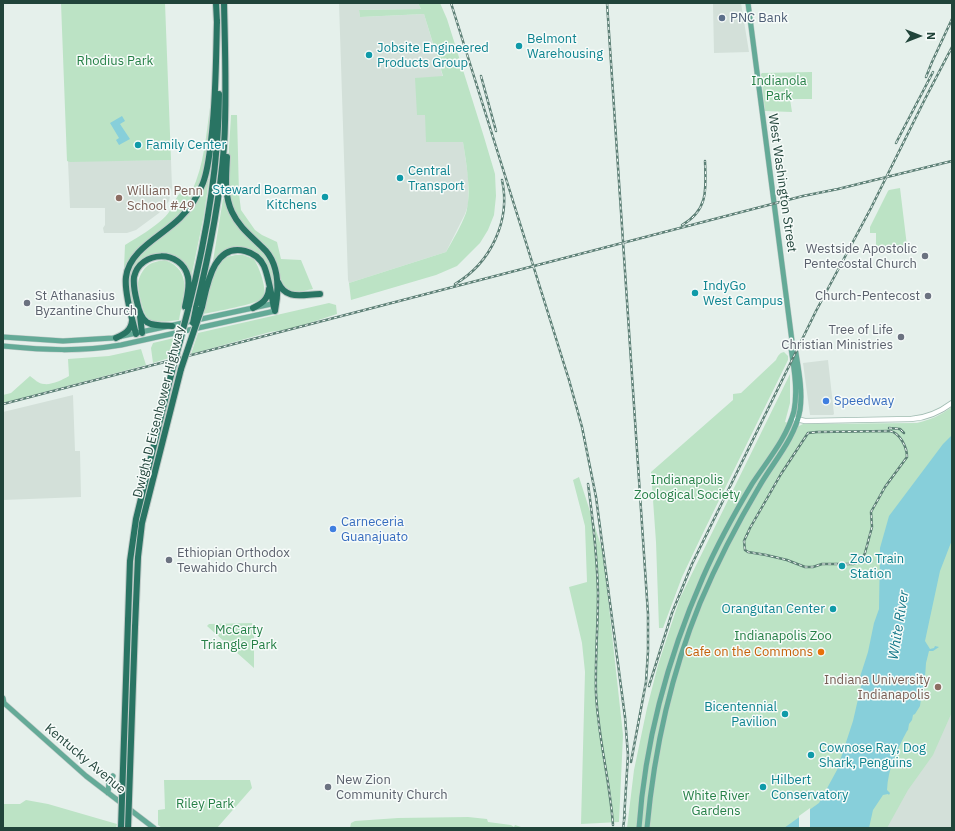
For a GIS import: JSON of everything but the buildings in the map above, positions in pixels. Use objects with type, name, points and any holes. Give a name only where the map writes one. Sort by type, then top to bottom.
[{"type":"highway","name":"Dwight D Eisenhower Highway","points":[[121,828],[130,561],[140,499],[205,237],[215,162],[219,97],[216,3]]},
{"type":"highway","name":"Dwight D Eisenhower Highway","points":[[128,828],[138,557],[142,523],[147,502],[180,371],[199,308],[218,201],[224,148],[226,96],[224,3]]},
{"type":"highway","points":[[116,338],[130,329],[132,323],[126,285],[126,274],[130,264],[139,252],[187,211],[199,192],[206,175],[210,154],[213,119],[217,20]]},
{"type":"highway","points":[[226,96],[228,129],[226,186],[232,214],[238,224],[269,255],[282,290],[288,294],[294,295],[320,294]]},
{"type":"highway","points":[[199,308],[213,267],[219,258],[230,252],[239,250],[246,251],[258,258],[265,268],[275,304]]},
{"type":"highway","points":[[139,333],[139,312],[134,284],[139,267],[153,257],[170,257],[176,260],[187,274],[189,285],[186,310]]},
{"type":"highway","points":[[275,311],[277,279]]},
{"type":"highway","points":[[253,308],[266,299],[269,286]]},
{"type":"highway","points":[[139,312],[148,324],[172,326]]},
{"type":"highway","points":[[132,317],[139,333]]},
{"type":"main road","name":"West Washington Street","points":[[647,828],[654,769],[663,721],[676,671],[689,631],[711,578],[728,543],[758,488],[793,433],[798,419],[800,405],[800,391],[792,342],[748,3]]},
{"type":"main road","points":[[3,337],[63,341],[116,338],[275,304]]},
{"type":"main road","points":[[3,346],[72,350],[109,347],[275,311]]},
{"type":"main road","points":[[139,333],[144,340]]},
{"type":"main road","name":"West Washington Street","points":[[639,828],[646,767],[655,720],[669,668],[684,622],[718,545],[742,500],[785,433],[792,418],[796,394],[791,348],[792,342]]},
{"type":"main road","points":[[792,418],[805,421],[916,419],[934,414],[952,403]]},
{"type":"main road","name":"Kentucky Avenue","points":[[4,702],[86,776],[154,828]]},
{"type":"main road","points":[[108,793],[109,782],[113,776]]},
{"type":"shaded area","points":[[339,3],[418,3],[421,9],[359,10],[360,17],[424,14],[443,77],[417,115],[425,115],[463,141],[468,176],[468,205],[446,252],[349,283],[348,280]]},
{"type":"shaded area","points":[[701,3],[741,3],[749,52],[714,53],[713,4]]},
{"type":"shaded area","name":"William Penn School #49","points":[[171,160],[172,188],[169,201],[159,213],[136,230],[127,233],[104,233],[105,208],[70,208],[68,161]]},
{"type":"shaded area","points":[[828,360],[834,414],[810,415],[803,363]]},
{"type":"shaded area","points":[[73,395],[75,451],[80,451],[81,497],[3,500],[3,412]]},
{"type":"shaded area","name":"Indiana University Indianapolis","points":[[952,592],[952,828],[877,828]]},
{"type":"green space","name":"Rhodius Park","points":[[61,3],[165,3],[171,160],[67,161]]},
{"type":"green space","points":[[418,3],[440,3],[447,19],[495,174],[496,196],[494,215],[488,230],[480,243],[457,266],[436,275],[351,300],[349,283],[446,252],[459,228],[468,205],[467,168],[463,142],[426,142],[425,115],[417,115],[415,78],[443,76],[424,14],[360,17],[359,10],[421,9]]},
{"type":"green space","name":"Indianola Park","points":[[812,72],[812,99],[790,99],[792,112],[765,111],[762,73]]},
{"type":"green space","points":[[210,107],[205,163],[197,189],[190,201],[179,214],[137,251],[124,268],[125,245],[161,221],[169,212],[180,193],[192,191],[202,161]]},
{"type":"green space","points":[[231,115],[237,115],[239,194],[241,210],[255,230],[277,242],[281,259],[301,260],[313,289],[300,292],[287,291],[280,280],[273,255],[263,243],[243,225],[234,211],[231,199],[228,170]]},
{"type":"green space","points":[[207,179],[209,179],[204,215],[191,278],[179,259],[169,254],[160,253],[151,255],[144,259],[131,285],[138,323],[136,323],[128,282],[129,273],[137,256],[182,220]]},
{"type":"green space","points":[[900,188],[907,246],[906,248],[876,251],[876,233],[870,233],[870,227],[888,191]]},
{"type":"green space","points":[[223,199],[225,199],[231,215],[266,254],[274,277],[276,295],[274,294],[259,255],[223,252],[213,261]]},
{"type":"green space","points":[[243,255],[254,259],[264,284],[263,298],[253,303],[203,314],[211,284],[220,263],[225,258]]},
{"type":"green space","points":[[165,260],[174,265],[180,271],[183,278],[183,302],[179,320],[164,322],[153,321],[148,318],[143,310],[138,285],[140,276],[147,266],[155,262]]},
{"type":"green space","points":[[329,303],[336,305],[337,314],[291,329],[270,332],[191,354],[198,333]]},
{"type":"green space","points":[[174,338],[169,358],[153,363],[151,348],[153,343]]},
{"type":"green space","points":[[141,349],[146,365],[3,403],[3,395],[11,393],[30,376],[42,384],[50,384],[69,376],[68,359],[109,356]]},
{"type":"green space","name":"Indianapolis Zoological Society","points":[[784,352],[788,356],[788,360],[682,577],[663,628],[659,628],[656,542],[651,472],[733,400],[733,394],[741,393],[776,360],[780,354]]},
{"type":"green space","points":[[790,374],[790,403],[785,422],[799,426],[803,424],[917,423],[935,417],[952,407],[952,712],[933,755],[908,790],[887,828],[627,828],[634,770],[647,708],[658,665],[680,598]]},
{"type":"green space","points":[[579,477],[603,552],[623,735],[619,822],[581,824],[585,672],[582,643],[569,587],[587,582],[585,526],[573,480]]},
{"type":"green space","name":"McCarty Triangle Park","points":[[252,623],[254,628],[254,668],[207,626],[209,624]]},
{"type":"green space","name":"Riley Park","points":[[164,780],[250,780],[252,788],[217,828],[162,828],[158,825],[158,810],[165,809]]},
{"type":"green space","points":[[26,800],[48,804],[117,824],[116,828],[3,828],[3,804],[20,804]]},
{"type":"green space","points":[[468,817],[487,819],[488,822],[511,825],[514,827],[515,825],[524,828],[350,828],[351,823],[355,821],[398,818]]},
{"type":"water","points":[[122,116],[125,121],[120,124],[130,139],[119,145],[116,140],[119,138],[110,123]]},
{"type":"water","name":"White River","points":[[952,435],[952,540],[940,571],[925,641],[930,649],[934,648],[935,646],[939,647],[933,651],[929,651],[926,663],[924,692],[922,692],[920,706],[913,715],[908,730],[903,738],[891,767],[887,790],[890,793],[889,795],[883,795],[873,810],[869,828],[784,828],[819,803],[837,770],[853,721],[861,686],[861,681],[859,680],[879,609],[880,548],[889,516],[943,444]]},
{"type":"pier","points":[[810,808],[810,828],[799,828],[799,816]]},
{"type":"railway","points":[[451,3],[569,380],[582,427],[596,497],[625,717],[628,755],[624,819]]},
{"type":"railway","points":[[607,3],[648,614],[646,682],[631,762]]},
{"type":"railway","points":[[926,77],[952,19]]},
{"type":"railway","points":[[649,686],[672,613],[692,564],[816,311],[871,208],[952,47]]},
{"type":"railway","points":[[896,143],[933,72]]},
{"type":"railway","points":[[481,76],[496,131]]},
{"type":"railway","points":[[682,225],[691,219],[697,212],[704,198],[706,180],[705,161]]},
{"type":"railway","points":[[3,404],[803,196],[952,161]]},
{"type":"railway","points":[[455,284],[479,265],[495,239],[501,225],[504,210],[502,180]]},
{"type":"railway","points":[[889,428],[900,429],[904,433]]},
{"type":"railway","points":[[890,431],[894,432],[900,437],[906,449],[907,457],[885,487],[871,512],[872,527],[865,553],[859,562],[853,564],[822,564],[813,567],[805,567],[787,560],[748,552],[745,550],[744,541],[750,528],[781,474],[808,433],[890,431]]},
{"type":"railway","points":[[588,484],[598,593],[596,681],[597,710],[613,825]]},
{"type":"railway","points":[[623,828],[625,814]]},
{"type":"place","name":"PNC Bank","points":[[722,18]]},
{"type":"place","name":"Belmont Warehousing","points":[[519,46]]},
{"type":"place","name":"Jobsite Engineered Products Group","points":[[369,55]]},
{"type":"place","name":"Family Center","points":[[138,145]]},
{"type":"place","name":"Central Transport","points":[[400,178]]},
{"type":"place","name":"Steward Boarman Kitchens","points":[[325,197]]},
{"type":"place","name":"William Penn School #49","points":[[119,198]]},
{"type":"place","name":"Westside Apostolic Pentecostal Church","points":[[925,256]]},
{"type":"place","name":"IndyGo West Campus","points":[[695,293]]},
{"type":"place","name":"Church-Pentecost","points":[[928,296]]},
{"type":"place","name":"St Athanasius Byzantine Church","points":[[27,303]]},
{"type":"place","name":"Tree of Life Christian Ministries","points":[[901,337]]},
{"type":"place","name":"Speedway","points":[[826,401]]},
{"type":"place","name":"Carneceria Guanajuato","points":[[333,529]]},
{"type":"place","name":"Ethiopian Orthodox Tewahido Church","points":[[169,560]]},
{"type":"place","name":"Zoo Train Station","points":[[842,566]]},
{"type":"place","name":"Orangutan Center","points":[[833,609]]},
{"type":"place","name":"Cafe on the Commons","points":[[821,652]]},
{"type":"place","name":"Indiana University Indianapolis","points":[[938,687]]},
{"type":"place","name":"Bicentennial Pavilion","points":[[785,714]]},
{"type":"place","name":"Cownose Ray, Dog Shark, Penguins","points":[[811,755]]},
{"type":"place","name":"New Zion Community Church","points":[[328,787]]},
{"type":"place","name":"Hilbert Conservatory","points":[[763,787]]},
{"type":"park label","name":"Indianapolis Zoo","points":[[783,636]]},
{"type":"park label","name":"White River Gardens","points":[[716,804]]}]
